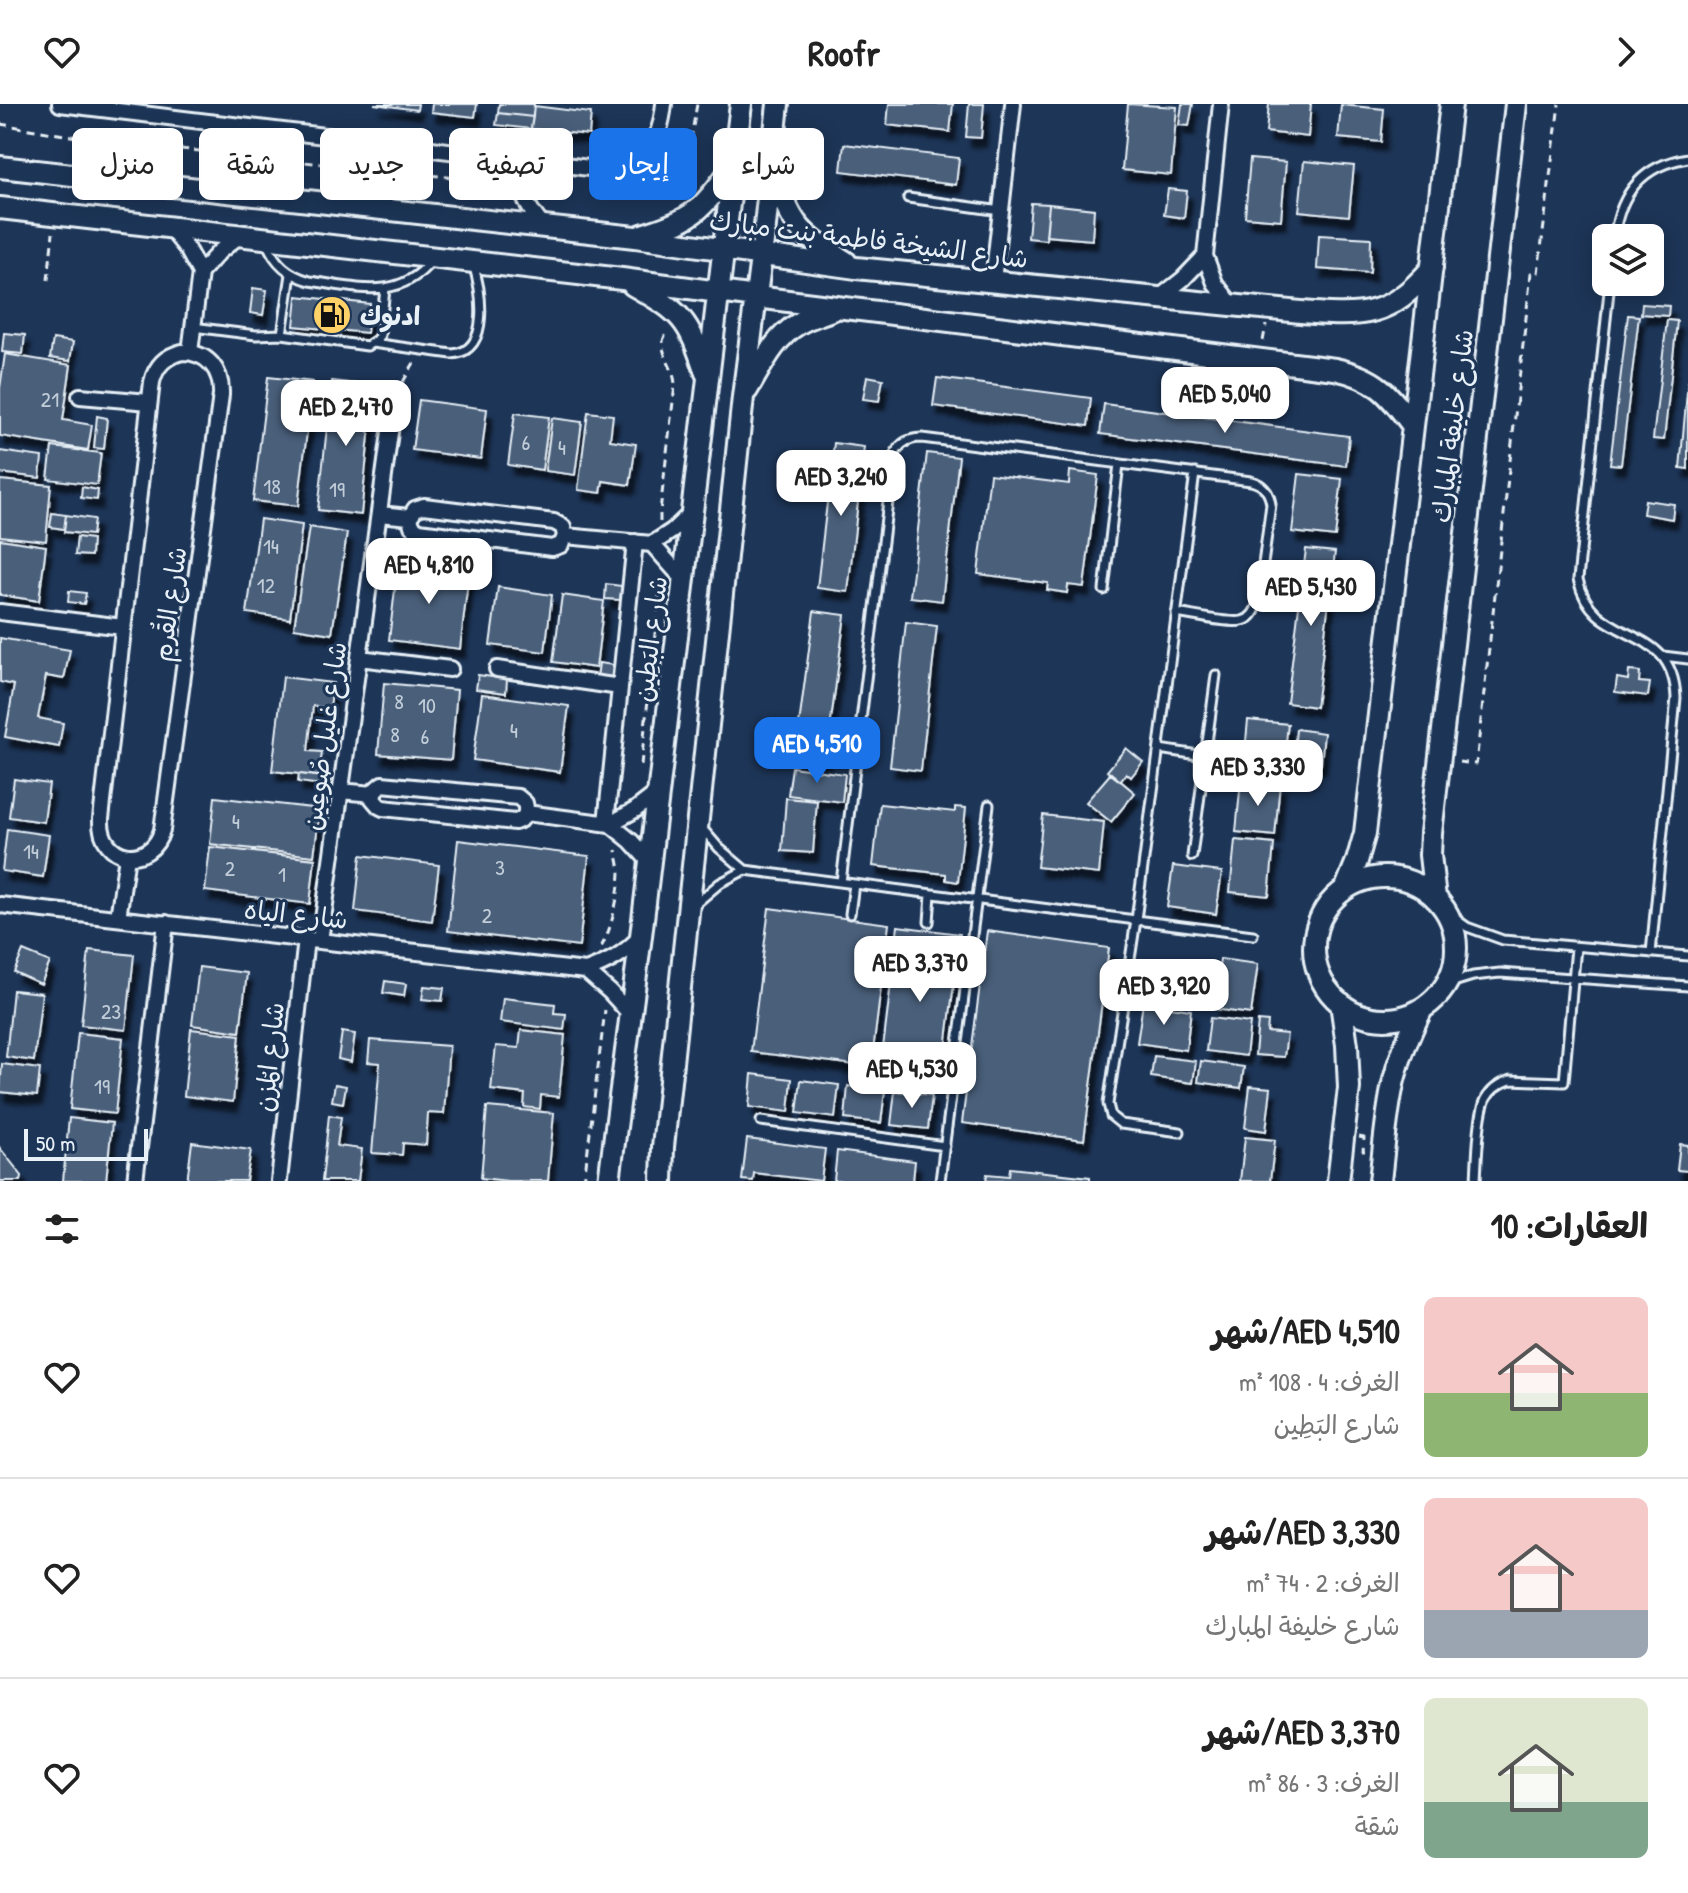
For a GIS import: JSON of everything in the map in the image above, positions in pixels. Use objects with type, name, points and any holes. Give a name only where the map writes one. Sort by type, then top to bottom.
[{"type":"main road","name":"شارع البَطِين","points":[[738,128],[741,104]]},
{"type":"main road","points":[[775,128],[778,104]]},
{"type":"main road","name":"شارع خليفة المبارك","points":[[1346,888],[1365,833],[1451,104]]},
{"type":"main road","name":"شارع خليفة المبارك","points":[[1441,905],[1430,855],[1431,833],[1516,104]]},
{"type":"main road","name":"شارع الشيخة فاطمة بنت مبارك","points":[[0,167],[635,237],[856,268],[1326,314],[1377,310],[1402,298],[1432,268]]},
{"type":"main road","points":[[635,237],[685,219],[713,194]]},
{"type":"main road","name":"شارع البَطِين","points":[[609,1181],[730,200]]},
{"type":"main road","points":[[662,1181],[663,1147],[743,397],[767,200]]},
{"type":"main road","points":[[783,200],[797,226],[818,246],[856,268]]},
{"type":"main road","points":[[0,208],[622,279],[1335,369],[1363,376],[1375,383],[1413,426]]},
{"type":"main road","points":[[622,279],[667,305],[682,319],[697,345],[708,378]]},
{"type":"main road","points":[[743,397],[778,341],[788,331],[807,319],[839,307]]},
{"type":"main road","points":[[1376,877],[1392,877],[1422,888],[1441,905],[1454,929],[1454,966],[1447,984],[1422,1009],[1406,1016],[1372,1018],[1341,1003],[1329,991],[1320,977],[1314,944],[1323,912],[1346,888],[1376,877]]},
{"type":"main road","points":[[1338,1181],[1349,1088],[1341,1003]]},
{"type":"main road","points":[[1380,1181],[1394,1078],[1406,1042],[1422,1009]]},
{"type":"main road","points":[[653,1181],[663,1147]]},
{"type":"street","points":[[60,104],[449,151]]},
{"type":"street","points":[[661,128],[664,104]]},
{"type":"street","points":[[993,281],[1013,104]]},
{"type":"street","points":[[1221,104],[1205,256],[1215,283],[1232,305]]},
{"type":"street","points":[[525,200],[544,227]]},
{"type":"street","points":[[170,228],[187,249],[200,273]]},
{"type":"street","points":[[190,352],[200,273],[240,235]]},
{"type":"street","points":[[1159,298],[1205,256]]},
{"type":"street","name":"شارع القُرم","points":[[190,352],[204,357],[215,367],[221,381],[221,395],[162,830],[150,850],[127,856],[106,843],[100,827],[149,402],[157,367],[168,357],[190,352]]},
{"type":"street","points":[[80,396],[149,402]]},
{"type":"street","name":"شارع غليل صُوعِين","points":[[313,940],[340,791],[395,396]]},
{"type":"street","points":[[424,506],[554,522],[563,527],[565,536],[557,548],[547,548],[419,531],[412,526],[410,517],[415,509],[424,506]]},
{"type":"street","points":[[565,536],[652,544],[691,513]]},
{"type":"street","points":[[379,514],[410,517]]},
{"type":"street","points":[[608,823],[635,542]]},
{"type":"street","points":[[652,544],[683,579]]},
{"type":"street","points":[[0,612],[123,627]]},
{"type":"street","points":[[359,658],[450,669]]},
{"type":"street","points":[[497,669],[620,687]]},
{"type":"street","points":[[387,784],[518,797],[525,803],[526,813],[524,818],[515,822],[383,808],[375,803],[373,794],[378,786],[387,784]]},
{"type":"street","points":[[340,791],[373,794]]},
{"type":"street","points":[[608,823],[635,810],[657,793]]},
{"type":"street","points":[[526,813],[608,823],[631,841],[649,861]]},
{"type":"street","points":[[118,918],[127,856]]},
{"type":"street","name":"شارع الياه","points":[[0,905],[586,971]]},
{"type":"street","points":[[135,1181],[166,923]]},
{"type":"street","points":[[631,1015],[586,971],[622,954],[641,936]]},
{"type":"street","name":"شارع المُزن","points":[[279,1181],[313,940]]},
{"type":"lane","points":[[1616,224],[1622,204],[1635,184],[1654,168],[1688,158]]},
{"type":"lane","points":[[908,198],[1001,211]]},
{"type":"lane","points":[[265,237],[274,258],[291,274],[310,281],[385,289],[409,281],[423,271],[433,258]]},
{"type":"lane","points":[[193,327],[256,335],[282,334],[361,346],[372,343],[452,354],[468,350],[476,339],[480,296],[472,262]]},
{"type":"lane","points":[[282,334],[291,274]]},
{"type":"lane","points":[[372,343],[380,335],[385,289]]},
{"type":"lane","points":[[1608,296],[1578,579],[1583,599],[1596,615],[1643,640],[1663,656],[1673,676],[1676,698],[1651,953]]},
{"type":"lane","points":[[841,882],[893,461],[897,449],[908,440],[922,438],[1195,473],[1251,481],[1263,486],[1271,504],[1255,612],[1237,622],[1176,613]]},
{"type":"lane","points":[[1104,590],[1119,464]]},
{"type":"lane","points":[[1180,1132],[1121,1124],[1111,1116],[1108,1104],[1136,920],[1195,473]]},
{"type":"lane","points":[[1663,656],[1688,659]]},
{"type":"lane","points":[[1192,856],[1216,675]]},
{"type":"lane","points":[[1159,749],[1205,756]]},
{"type":"lane","points":[[940,1181],[989,805]]},
{"type":"lane","points":[[698,822],[719,848],[745,870],[1253,935]]},
{"type":"lane","points":[[689,910],[720,883],[745,870]]},
{"type":"lane","points":[[850,914],[854,884]]},
{"type":"lane","points":[[929,922],[931,894]]},
{"type":"lane","points":[[1441,905],[1467,927],[1515,941],[1688,956]]},
{"type":"lane","points":[[1476,1181],[1483,1107],[1490,1093],[1510,1080],[1564,1082],[1576,947]]},
{"type":"lane","points":[[1447,984],[1486,973],[1513,973],[1688,986]]},
{"type":"lane","points":[[761,1121],[945,1146]]},
{"type":"path","points":[[693,128],[697,104]]},
{"type":"path","points":[[1439,759],[1476,764],[1531,273],[1538,273],[1559,104]]},
{"type":"path","points":[[0,124],[94,140],[449,178]]},
{"type":"path","points":[[48,280],[55,215]]},
{"type":"path","points":[[1260,360],[1269,309]]},
{"type":"path","points":[[652,544],[660,526],[675,385],[662,341],[674,327]]},
{"type":"path","points":[[395,396],[415,360]]},
{"type":"path","points":[[641,765],[661,579]]},
{"type":"path","points":[[1343,1136],[1364,1138],[1363,1151],[1384,1153]]},
{"type":"building","points":[[374,104],[418,104],[417,110]]},
{"type":"building","points":[[432,104],[477,104],[475,117],[431,112]]},
{"type":"building","points":[[499,104],[534,104],[533,117],[498,113]]},
{"type":"building","points":[[889,104],[953,104],[950,132],[887,125]]},
{"type":"building","points":[[969,104],[984,104],[981,138],[966,137]]},
{"type":"building","points":[[1128,104],[1177,107],[1171,175],[1122,170]]},
{"type":"building","points":[[1182,104],[1193,104],[1189,126],[1179,125]]},
{"type":"building","points":[[1269,104],[1311,104],[1308,137],[1266,132]]},
{"type":"building","points":[[1341,105],[1384,109],[1381,142],[1338,138]]},
{"type":"building","points":[[534,106],[591,113],[589,135],[573,133],[573,128],[531,128]]},
{"type":"building","points":[[498,113],[533,117],[531,128],[496,125]]},
{"type":"building","points":[[844,144],[959,158],[956,185],[841,171]]},
{"type":"building","points":[[1250,159],[1286,162],[1281,220],[1245,217]]},
{"type":"building","points":[[1304,161],[1354,166],[1349,216],[1299,211]]},
{"type":"building","points":[[1168,189],[1187,191],[1184,218],[1164,215]]},
{"type":"building","points":[[1031,203],[1049,204],[1046,240],[1028,238]]},
{"type":"building","points":[[1049,204],[1094,209],[1092,240],[1046,236]]},
{"type":"building","points":[[1319,235],[1371,238],[1370,273],[1317,269]]},
{"type":"building","points":[[253,288],[267,290],[263,315],[250,313]]},
{"type":"building","name":"ادنوك","points":[[297,296],[370,304],[367,333],[294,326]]},
{"type":"building","points":[[1642,304],[1669,306],[1668,316],[1641,314]]},
{"type":"building","points":[[1628,315],[1639,316],[1621,465],[1610,464]]},
{"type":"building","points":[[1667,320],[1677,321],[1664,440],[1653,439]]},
{"type":"building","points":[[4,333],[25,335],[23,354],[2,352]]},
{"type":"building","points":[[53,339],[73,342],[70,361],[50,358]]},
{"type":"building","points":[[5,354],[71,365],[63,420],[92,425],[88,450],[0,436],[0,388]]},
{"type":"building","points":[[867,376],[883,379],[879,401],[863,399]]},
{"type":"building","points":[[268,377],[313,382],[298,506],[253,501]]},
{"type":"building","points":[[937,378],[1091,398],[1088,426],[933,406]]},
{"type":"building","points":[[332,381],[374,386],[361,515],[318,510]]},
{"type":"building","points":[[1688,381],[1688,469],[1680,468]]},
{"type":"building","points":[[419,400],[487,409],[481,459],[412,450]]},
{"type":"building","points":[[1104,404],[1349,436],[1346,466],[1100,434]]},
{"type":"building","points":[[588,412],[613,415],[610,440],[636,444],[630,485],[603,481],[601,493],[578,490]]},
{"type":"building","points":[[515,413],[549,417],[542,470],[508,465]]},
{"type":"building","points":[[97,416],[107,418],[104,449],[94,448]]},
{"type":"building","points":[[552,418],[582,422],[575,475],[545,471]]},
{"type":"building","points":[[834,443],[864,447],[848,592],[817,588]]},
{"type":"building","points":[[52,447],[101,453],[97,485],[48,479]]},
{"type":"building","points":[[0,451],[42,457],[40,478],[0,473]]},
{"type":"building","points":[[927,453],[959,457],[942,601],[910,597]]},
{"type":"building","points":[[1070,471],[1098,475],[1084,587],[1068,585],[1067,593],[1047,590],[1048,583],[978,574],[990,474],[1069,484]]},
{"type":"building","points":[[1299,474],[1342,479],[1335,537],[1292,532]]},
{"type":"building","points":[[0,480],[51,485],[46,541],[0,536]]},
{"type":"building","points":[[82,487],[98,490],[97,500],[81,498]]},
{"type":"building","points":[[1645,500],[1674,504],[1672,519],[1643,514]]},
{"type":"building","points":[[52,513],[66,515],[64,529],[50,527]]},
{"type":"building","points":[[66,515],[94,519],[92,535],[64,532]]},
{"type":"building","points":[[260,519],[302,525],[290,619],[247,613]]},
{"type":"building","points":[[309,527],[347,533],[332,634],[294,628]]},
{"type":"building","points":[[77,537],[92,539],[91,556],[75,555]]},
{"type":"building","points":[[0,539],[46,546],[39,601],[0,595]]},
{"type":"building","points":[[1306,549],[1335,552],[1316,707],[1287,703]]},
{"type":"building","points":[[398,564],[469,573],[460,649],[389,640]]},
{"type":"building","points":[[606,584],[622,586],[620,600],[605,599]]},
{"type":"building","points":[[498,587],[552,595],[545,652],[490,645]]},
{"type":"building","points":[[69,591],[86,593],[84,604],[68,602]]},
{"type":"building","points":[[562,595],[604,601],[596,668],[553,662]]},
{"type":"building","points":[[814,611],[845,615],[826,759],[795,755]]},
{"type":"building","points":[[906,622],[937,626],[921,771],[890,767]]},
{"type":"building","points":[[0,638],[70,650],[64,679],[46,676],[38,718],[63,723],[59,747],[5,737],[14,685],[0,682]]},
{"type":"building","points":[[599,663],[613,665],[611,680],[597,678]]},
{"type":"building","points":[[1629,671],[1640,672],[1639,682],[1650,683],[1648,696],[1615,692],[1617,678],[1628,680]]},
{"type":"building","points":[[478,675],[507,679],[506,693],[476,689]]},
{"type":"building","points":[[283,677],[333,683],[330,708],[313,706],[308,751],[322,752],[319,776],[272,771]]},
{"type":"building","points":[[384,683],[457,690],[451,760],[378,754]]},
{"type":"building","points":[[482,694],[569,706],[560,772],[473,760]]},
{"type":"building","points":[[1248,720],[1288,724],[1282,776],[1243,772]]},
{"type":"building","points":[[1296,729],[1324,733],[1321,765],[1310,764],[1311,754],[1294,752]]},
{"type":"building","points":[[1126,748],[1143,762],[1131,777],[1126,773],[1120,781],[1107,771]]},
{"type":"building","points":[[792,767],[845,774],[842,802],[788,795]]},
{"type":"building","points":[[1111,773],[1135,793],[1111,822],[1086,802]]},
{"type":"building","points":[[299,774],[331,778],[330,786],[298,782]]},
{"type":"building","points":[[14,779],[49,784],[44,822],[9,817]]},
{"type":"building","points":[[1241,780],[1280,783],[1275,836],[1236,832]]},
{"type":"building","points":[[215,797],[320,809],[314,856],[210,844]]},
{"type":"building","points":[[786,798],[817,801],[813,853],[782,851]]},
{"type":"building","points":[[880,804],[955,812],[955,807],[966,808],[958,882],[946,880],[946,874],[873,866]]},
{"type":"building","points":[[1043,815],[1104,822],[1099,874],[1037,867]]},
{"type":"building","points":[[7,829],[49,835],[43,877],[2,871]]},
{"type":"building","points":[[458,840],[589,856],[579,947],[448,931]]},
{"type":"building","points":[[1235,840],[1274,844],[1269,896],[1230,892]]},
{"type":"building","points":[[210,847],[315,859],[310,904],[205,891]]},
{"type":"building","points":[[361,855],[439,865],[432,921],[355,911]]},
{"type":"building","points":[[1173,866],[1222,872],[1216,914],[1167,907]]},
{"type":"building","points":[[769,908],[889,924],[871,1067],[751,1052]]},
{"type":"building","points":[[898,926],[960,934],[942,1081],[880,1073]]},
{"type":"building","points":[[987,931],[1109,948],[1084,1140],[962,1123]]},
{"type":"building","points":[[89,950],[134,955],[126,1030],[81,1025]]},
{"type":"building","points":[[23,951],[50,962],[41,984],[14,972]]},
{"type":"building","points":[[1220,959],[1258,964],[1251,1014],[1213,1009]]},
{"type":"building","points":[[199,967],[247,973],[240,1032],[192,1025]]},
{"type":"building","points":[[385,981],[406,984],[404,996],[383,993]]},
{"type":"building","points":[[424,986],[444,988],[442,1001],[422,999]]},
{"type":"building","points":[[13,990],[42,993],[34,1061],[6,1057]]},
{"type":"building","points":[[503,998],[555,1004],[554,1013],[566,1014],[564,1030],[500,1022]]},
{"type":"building","points":[[1143,1003],[1191,1010],[1186,1050],[1137,1043]]},
{"type":"building","points":[[1210,1018],[1250,1023],[1246,1056],[1206,1051]]},
{"type":"building","points":[[1258,1021],[1268,1022],[1267,1032],[1287,1034],[1284,1057],[1255,1055]]},
{"type":"building","points":[[191,1029],[240,1035],[233,1102],[184,1096]]},
{"type":"building","points":[[521,1030],[565,1035],[559,1097],[541,1095],[540,1109],[524,1107],[525,1094],[491,1090],[496,1046],[519,1048]]},
{"type":"building","points":[[342,1032],[355,1034],[351,1062],[338,1059]]},
{"type":"building","points":[[78,1033],[123,1038],[115,1114],[70,1109]]},
{"type":"building","points":[[370,1040],[449,1046],[444,1114],[428,1113],[426,1145],[403,1143],[402,1155],[372,1153],[380,1063],[368,1062]]},
{"type":"building","points":[[1154,1056],[1196,1061],[1193,1083],[1151,1077]]},
{"type":"building","points":[[1201,1061],[1244,1067],[1241,1088],[1198,1082]]},
{"type":"building","points":[[2,1064],[40,1069],[37,1096],[0,1092]]},
{"type":"building","points":[[752,1074],[792,1079],[789,1112],[749,1107]]},
{"type":"building","points":[[801,1080],[839,1085],[835,1118],[797,1113]]},
{"type":"building","points":[[335,1084],[346,1086],[343,1103],[332,1101]]},
{"type":"building","points":[[848,1086],[885,1091],[881,1123],[845,1119]]},
{"type":"building","points":[[1250,1086],[1271,1088],[1266,1131],[1245,1128]]},
{"type":"building","points":[[895,1091],[932,1095],[928,1129],[891,1125]]},
{"type":"building","points":[[487,1107],[554,1113],[548,1181],[481,1178]]},
{"type":"building","points":[[329,1115],[341,1117],[337,1146],[362,1149],[358,1181],[322,1181]]},
{"type":"building","points":[[69,1118],[112,1123],[106,1181],[63,1181]]},
{"type":"building","points":[[1245,1137],[1275,1140],[1270,1181],[1240,1181]]},
{"type":"building","points":[[747,1139],[825,1149],[821,1181],[754,1173],[753,1181],[742,1180]]},
{"type":"building","points":[[192,1142],[251,1150],[246,1181],[187,1181]]},
{"type":"building","points":[[1680,1144],[1688,1145],[1688,1171],[1677,1170]]},
{"type":"building","points":[[0,1148],[22,1176],[21,1181],[0,1181]]},
{"type":"building","points":[[837,1151],[915,1161],[913,1181],[834,1181]]},
{"type":"building","points":[[1010,1168],[1090,1177],[1090,1181],[986,1181],[987,1174],[1009,1176]]},
{"type":"place","name":"ادنوك","points":[[332,315]]}]
